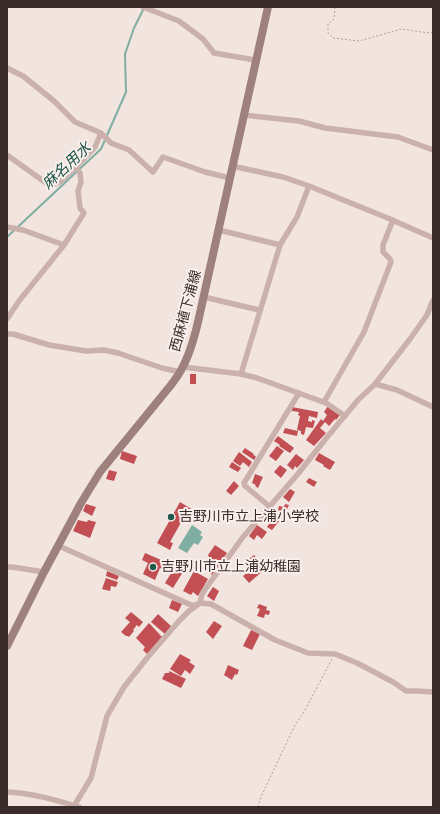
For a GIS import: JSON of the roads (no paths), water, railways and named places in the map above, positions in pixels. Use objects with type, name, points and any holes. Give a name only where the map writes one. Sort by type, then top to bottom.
[{"type":"main road","name":"西麻植下浦線","points":[[7,646],[44,572],[100,472],[182,370],[192,344],[204,298],[255,60],[268,7]]},
{"type":"street","points":[[142,7],[179,21],[203,39],[214,52],[255,60]]},
{"type":"street","points":[[7,68],[23,76],[54,101],[75,122],[101,134],[111,143],[130,150],[153,172],[163,157],[205,172],[230,178]]},
{"type":"street","points":[[243,115],[299,121],[325,128],[398,137],[433,150]]},
{"type":"street","points":[[7,155],[46,183],[53,185],[60,182],[95,147],[101,134]]},
{"type":"street","points":[[232,166],[283,177],[309,186],[433,238]]},
{"type":"street","points":[[7,319],[19,300],[64,245],[84,213],[80,208],[78,190],[81,182],[80,174],[76,167]]},
{"type":"street","points":[[241,374],[259,310],[280,245],[297,217],[309,186]]},
{"type":"street","points":[[324,402],[364,332],[391,262],[383,252],[383,245],[393,220]]},
{"type":"street","points":[[8,228],[23,230],[64,245]]},
{"type":"street","points":[[219,230],[280,245]]},
{"type":"street","points":[[204,298],[259,310]]},
{"type":"street","points":[[7,792],[51,798],[76,806],[91,778],[107,716],[124,687],[179,621],[200,603],[202,594],[243,537],[297,475],[358,400],[376,384],[427,314],[433,300]]},
{"type":"street","points":[[7,334],[13,334],[49,345],[86,351],[104,350],[118,353],[162,368],[241,374],[257,378],[324,402],[345,416]]},
{"type":"street","points":[[376,384],[397,390],[433,407]]},
{"type":"street","points":[[269,506],[245,486],[244,483],[299,393]]},
{"type":"street","points":[[59,546],[191,605],[200,603],[211,604],[275,640],[308,653],[335,654],[357,663],[393,682],[406,691],[433,692]]},
{"type":"street","points":[[7,567],[44,572]]},
{"type":"water","points":[[192,525],[202,532],[200,535],[203,537],[198,545],[194,543],[187,553],[178,548]]},
{"type":"waterway","name":"麻名用水","points":[[7,237],[101,149],[126,92],[125,54],[134,28],[144,8]]},
{"type":"place","name":"吉野川市立上浦小学校","points":[[171,517]]},
{"type":"place","name":"吉野川市立上浦幼稚園","points":[[153,567]]}]
